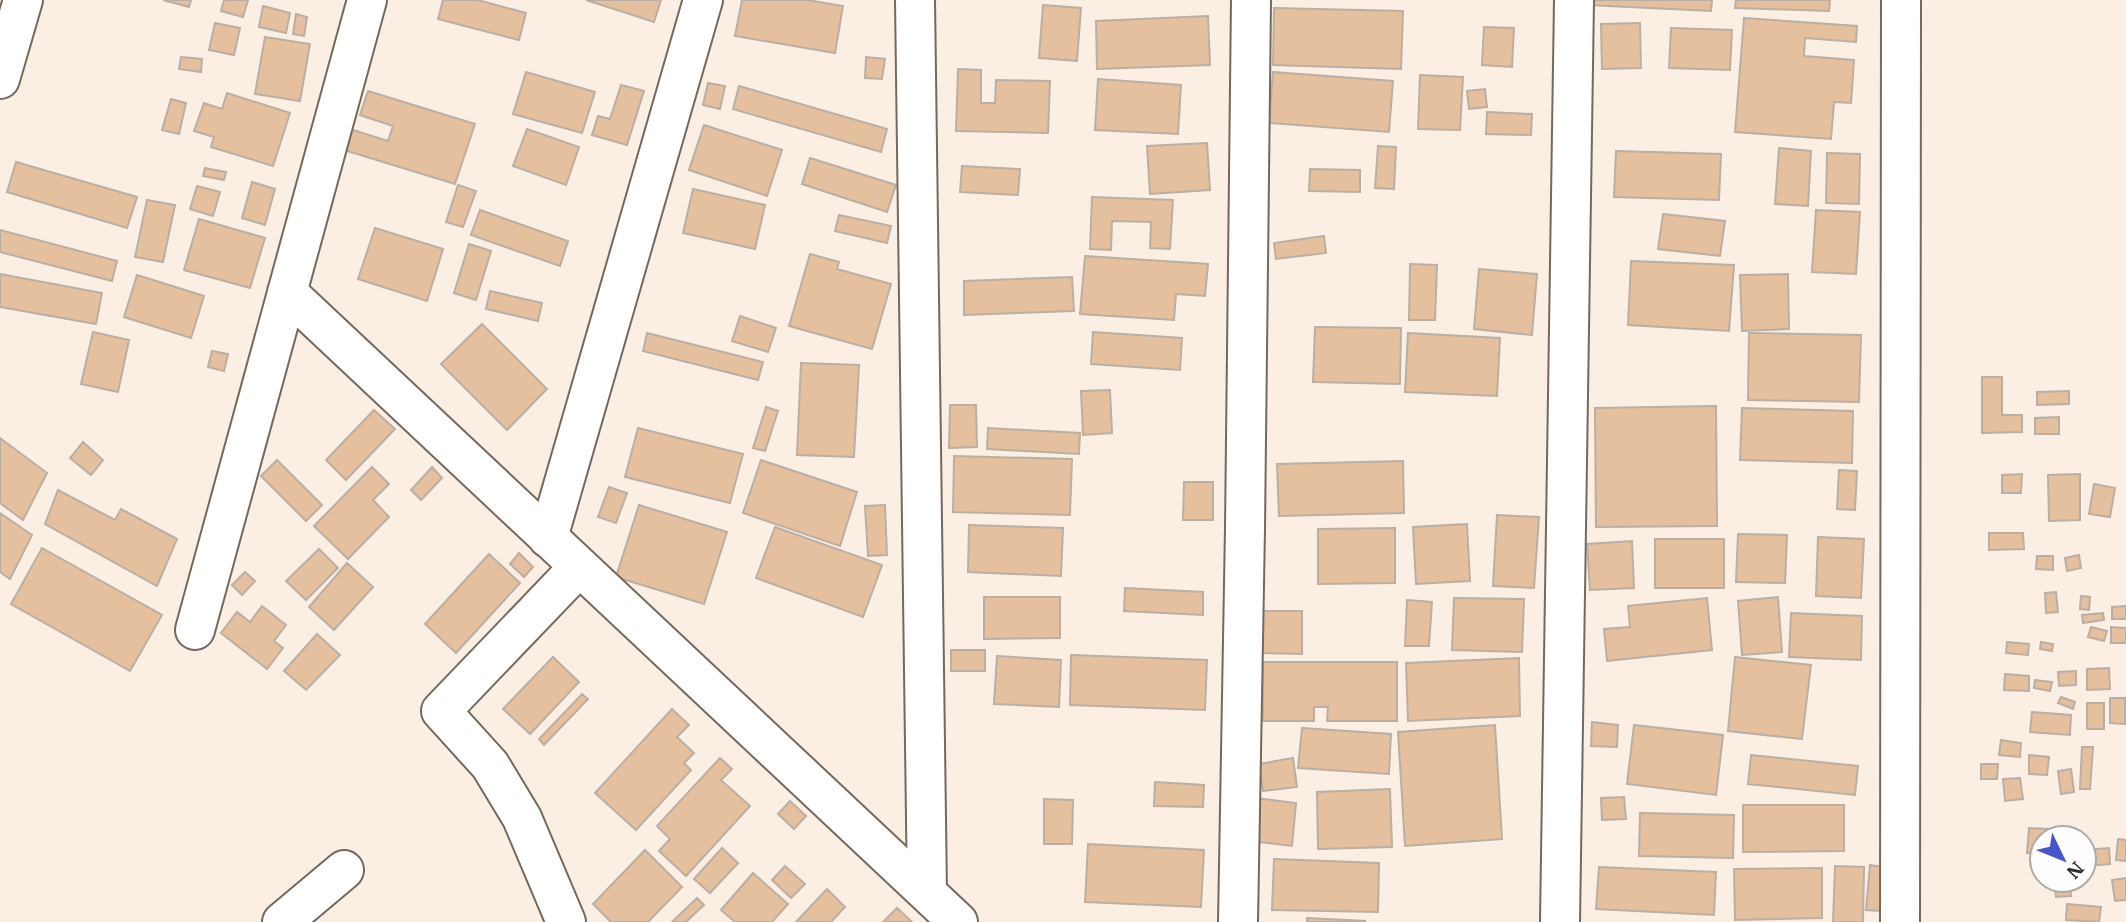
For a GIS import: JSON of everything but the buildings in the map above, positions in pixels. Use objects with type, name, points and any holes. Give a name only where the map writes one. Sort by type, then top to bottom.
[{"type":"street","points":[[0,79],[23,0]]},
{"type":"street","points":[[194,630],[367,0]]},
{"type":"street","points":[[548,538],[703,0]]},
{"type":"street","points":[[915,0],[927,893]]},
{"type":"street","points":[[1238,922],[1251,0]]},
{"type":"street","points":[[1560,922],[1574,0]]},
{"type":"street","points":[[1900,922],[1901,0]]},
{"type":"street","points":[[287,292],[958,922]]},
{"type":"street","points":[[566,922],[522,818],[490,765],[441,711],[579,567]]},
{"type":"street","points":[[282,922],[344,870]]}]
